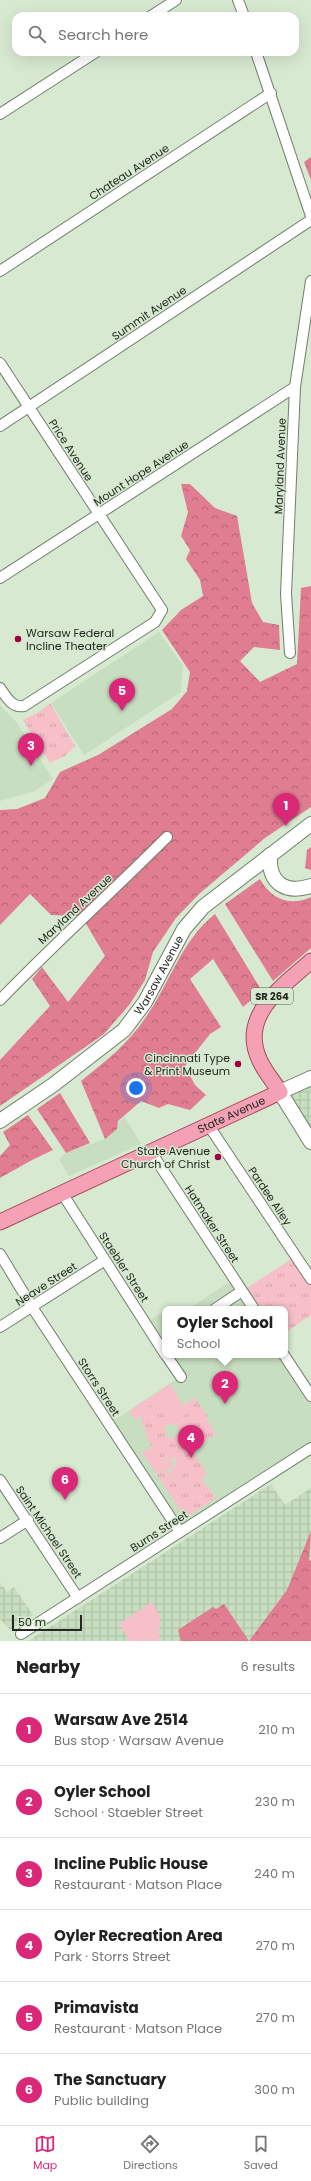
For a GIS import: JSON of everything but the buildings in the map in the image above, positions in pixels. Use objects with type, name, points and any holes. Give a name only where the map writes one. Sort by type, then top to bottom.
[{"type":"main road","name":"Warsaw Avenue","points":[[0,1121],[53,1085],[124,1030],[145,1002],[184,928],[203,907],[311,824]]},
{"type":"main road","points":[[270,855],[271,870],[279,884],[293,890],[311,886]]},
{"type":"main road","name":"SR 264","points":[[280,1092],[260,1061],[255,1044],[256,1022],[263,1006],[311,961]]},
{"type":"main road","name":"State Avenue","points":[[0,1222],[311,1078]]},
{"type":"main road","points":[[280,1092],[311,1142]]},
{"type":"street","points":[[157,12],[176,0]]},
{"type":"street","points":[[238,0],[242,12]]},
{"type":"street","points":[[0,114],[90,56]]},
{"type":"street","points":[[257,56],[311,216]]},
{"type":"street","name":"Chateau Avenue","points":[[0,271],[271,93]]},
{"type":"street","name":"Summit Avenue","points":[[0,426],[311,220]]},
{"type":"street","name":"Maryland Avenue","points":[[290,653],[286,594],[295,387],[311,281]]},
{"type":"street","name":"Price Avenue","points":[[0,362],[162,610],[155,622],[34,701],[18,707],[12,705],[0,688]]},
{"type":"street","name":"Mount Hope Avenue","points":[[0,578],[295,387]]},
{"type":"street","name":"Maryland Avenue","points":[[0,1000],[54,945],[100,904],[168,837]]},
{"type":"street","name":"Pardee Alley","points":[[209,1126],[311,1279]]},
{"type":"street","name":"Hatmaker Street","points":[[151,1152],[252,1306]]},
{"type":"street","name":"Staebler Street","points":[[62,1193],[162,1346]]},
{"type":"street","name":"Storrs Street","points":[[0,1254],[32,1307],[180,1532]]},
{"type":"street","name":"Neave Street","points":[[0,1328],[105,1260]]},
{"type":"street","points":[[220,1306],[242,1291]]},
{"type":"street","name":"Staebler Street","points":[[169,1358],[180,1377]]},
{"type":"street","points":[[286,1358],[311,1396]]},
{"type":"street","name":"Burns Street","points":[[21,1634],[311,1448]]},
{"type":"street","name":"Saint Michael Street","points":[[0,1480],[28,1520],[78,1598]]},
{"type":"street","points":[[0,1538],[28,1520]]},
{"type":"shaded area","points":[[159,632],[183,666],[181,692],[84,755],[51,703]]},
{"type":"shaded area","points":[[0,705],[17,723],[53,779],[35,791],[0,801]]},
{"type":"shaded area","points":[[311,1078],[311,1142],[280,1092]]},
{"type":"shaded area","points":[[124,1116],[141,1144],[69,1176],[59,1159],[66,1153],[105,1139]]},
{"type":"shaded area","points":[[234,1279],[252,1306],[193,1306]]},
{"type":"shaded area","points":[[162,1313],[162,1349],[146,1323]]},
{"type":"shaded area","points":[[167,1358],[286,1358],[311,1396],[311,1448],[180,1532],[108,1422],[119,1417],[176,1378]]},
{"type":"shaded area","points":[[271,1484],[285,1505],[311,1488],[311,1641],[28,1641]]},
{"type":"shaded area","points":[[0,1582],[7,1592],[14,1587],[33,1615],[10,1630],[0,1619]]},
{"type":"green space","points":[[311,157],[311,180],[304,162]]},
{"type":"green space","points":[[181,484],[190,484],[215,508],[237,516],[252,603],[263,622],[279,625],[280,650],[254,647],[240,661],[260,682],[297,664],[301,588],[311,586],[311,807],[265,838],[199,894],[176,918],[153,952],[145,980],[130,1004],[104,1034],[0,1106],[0,1060],[50,1006],[32,979],[42,967],[68,1002],[105,956],[85,922],[76,916],[51,915],[30,894],[0,925],[0,810],[17,809],[45,798],[60,772],[98,755],[172,709],[187,691],[190,672],[162,630],[181,610],[203,596],[200,580],[186,559],[190,550],[181,536],[188,512]]},
{"type":"green space","points":[[50,703],[75,746],[65,756],[50,763],[23,720],[39,712]]},
{"type":"green space","points":[[311,847],[311,870],[305,868],[307,850]]},
{"type":"green space","points":[[260,879],[270,892],[282,899],[296,901],[311,897],[311,948],[273,981],[225,904]]},
{"type":"green space","points":[[215,914],[262,991],[243,1007],[213,959],[190,979],[221,1027],[210,1034],[185,1066],[195,1085],[206,1095],[190,1110],[168,1104],[159,1108],[141,1101],[118,1121],[117,1129],[105,1139],[81,1081],[116,1052],[132,1036],[146,1017],[193,937]]},
{"type":"green space","points":[[60,1093],[90,1143],[66,1153],[37,1109]]},
{"type":"green space","points":[[28,1115],[53,1150],[0,1178],[0,1156],[10,1145],[3,1132]]},
{"type":"green space","points":[[296,1256],[311,1279],[311,1315],[288,1331],[288,1306],[252,1306],[242,1291]]},
{"type":"green space","points":[[170,1384],[188,1413],[178,1425],[165,1425],[164,1412],[153,1405],[145,1408],[140,1417],[135,1420],[129,1411]]},
{"type":"green space","points":[[195,1398],[208,1417],[206,1418],[216,1434],[192,1450],[207,1474],[202,1480],[216,1498],[185,1518],[157,1474],[159,1468],[168,1477],[179,1481],[183,1473],[185,1458],[183,1443],[176,1421],[188,1413],[183,1405]]},
{"type":"green space","points":[[153,1405],[160,1407],[164,1412],[166,1434],[178,1449],[177,1456],[172,1460],[161,1458],[148,1441],[146,1431],[141,1422],[142,1412],[147,1407]]},
{"type":"green space","points":[[179,1435],[184,1446],[185,1464],[179,1481],[165,1474],[175,1465],[177,1454],[174,1444],[171,1442],[174,1436]]},
{"type":"green space","points":[[153,1447],[161,1458],[173,1462],[171,1467],[164,1473],[159,1468],[157,1474],[142,1452]]},
{"type":"green space","points":[[311,1531],[309,1560],[311,1561],[311,1641],[249,1641],[287,1590]]},
{"type":"green space","points":[[152,1602],[160,1617],[159,1641],[130,1641],[119,1624]]},
{"type":"green space","points":[[224,1604],[249,1641],[181,1641],[178,1630],[213,1607],[216,1609]]},
{"type":"place","name":"Warsaw Federal Incline Theater","points":[[18,639]]},
{"type":"place","name":"Primavista","points":[[122,711]]},
{"type":"place","name":"Incline Public House","points":[[31,766]]},
{"type":"place","name":"Warsaw Ave 2514","points":[[286,826]]},
{"type":"place","name":"Cincinnati Type & Print Museum","points":[[238,1064]]},
{"type":"place","name":"State Avenue Church of Christ","points":[[218,1157]]},
{"type":"place","name":"Oyler School","points":[[225,1404]]},
{"type":"place","name":"Oyler Recreation Area","points":[[191,1458]]},
{"type":"place","name":"The Sanctuary","points":[[65,1500]]}]
